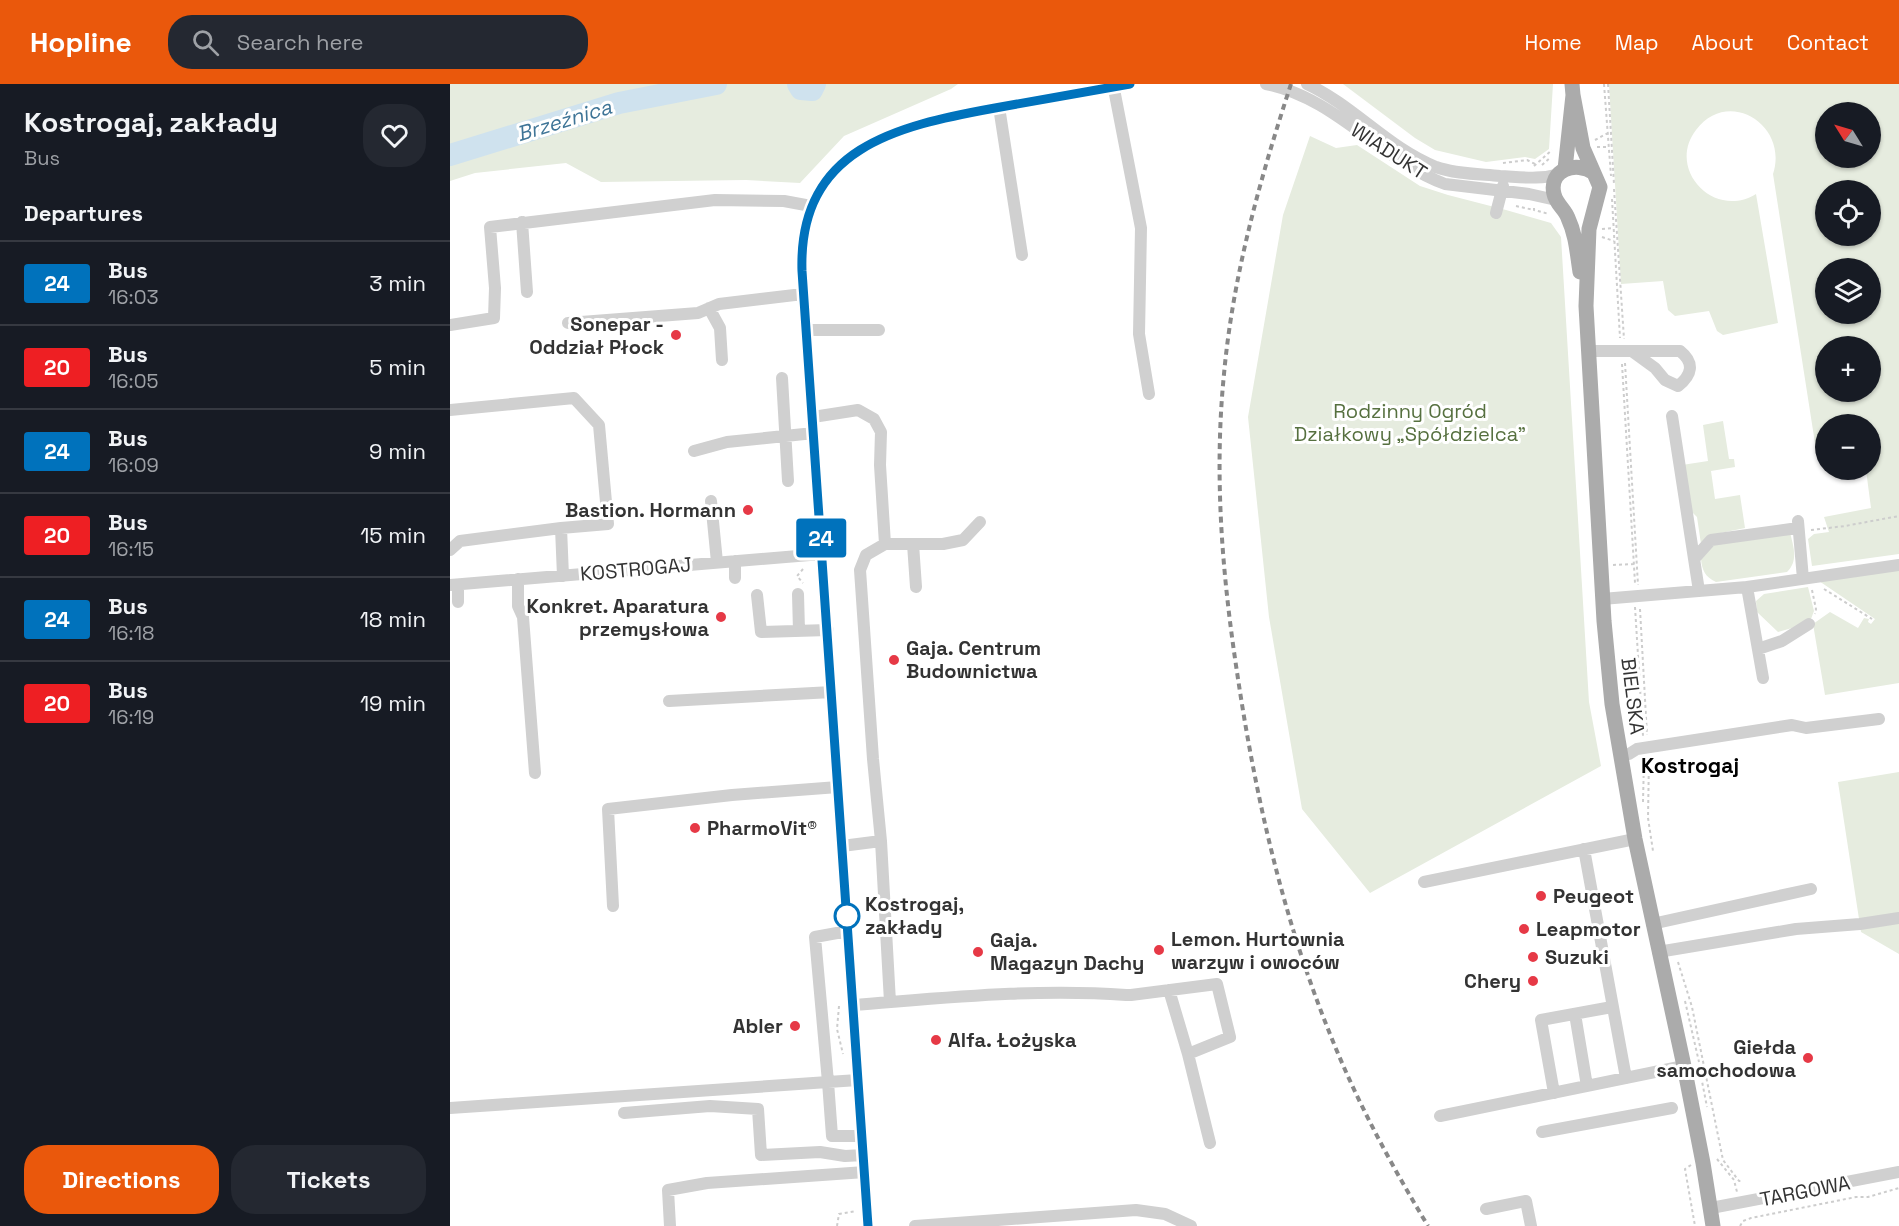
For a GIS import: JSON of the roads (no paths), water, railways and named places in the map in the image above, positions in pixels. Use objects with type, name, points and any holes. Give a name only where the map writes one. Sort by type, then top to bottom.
[{"type":"main road","name":"BIELSKA","points":[[1572,90],[1562,171],[1553,187],[1574,230],[1586,306],[1602,599],[1609,681],[1620,756],[1640,834],[1652,924],[1667,950],[1684,1066],[1713,1226]]},
{"type":"main road","name":"BIELSKA","points":[[1572,90],[1583,148],[1600,187],[1589,229],[1586,306]]},
{"type":"main road","points":[[1562,171],[1580,166],[1594,173]]},
{"type":"main road","points":[[1560,205],[1576,212],[1584,211],[1596,202]]},
{"type":"street","points":[[868,1226],[806,330],[801,247],[806,222],[811,206],[823,184],[831,175],[848,159],[898,131],[923,122],[1130,84]]},
{"type":"street","name":"WIADUKT","points":[[1266,84],[1308,98],[1326,108],[1397,160],[1434,180],[1445,184],[1536,195],[1560,205]]},
{"type":"street","name":"WIADUKT","points":[[1307,84],[1340,102],[1407,151],[1438,167],[1461,172],[1538,178],[1562,171]]},
{"type":"street","points":[[1113,86],[1141,228],[1140,334],[1149,394]]},
{"type":"street","points":[[999,107],[1022,255]]},
{"type":"street","points":[[1496,213],[1506,183],[1516,177]]},
{"type":"street","points":[[450,325],[494,318],[495,288],[490,227],[715,201],[784,201],[811,206]]},
{"type":"street","points":[[522,222],[527,292]]},
{"type":"street","points":[[568,323],[698,313],[719,304],[804,294]]},
{"type":"street","points":[[709,308],[720,328],[722,360]]},
{"type":"street","points":[[806,330],[879,330]]},
{"type":"street","points":[[1589,351],[1626,352]]},
{"type":"street","points":[[782,378],[789,481]]},
{"type":"street","points":[[450,410],[574,398],[599,425],[608,524],[460,541],[450,550]]},
{"type":"street","points":[[813,417],[858,410],[874,419],[881,432],[880,465],[885,544]]},
{"type":"street","points":[[1672,416],[1699,591]]},
{"type":"street","points":[[694,451],[727,442],[814,433]]},
{"type":"street","points":[[711,501],[717,562]]},
{"type":"street","points":[[890,1002],[881,841],[860,570],[866,555],[885,544],[943,544],[963,540],[980,522]]},
{"type":"street","points":[[1694,559],[1711,540],[1798,527],[1808,579]]},
{"type":"street","points":[[561,528],[563,576]]},
{"type":"street","points":[[913,544],[916,587]]},
{"type":"street","name":"KOSTROGAJ","points":[[454,585],[822,554]]},
{"type":"street","points":[[735,561],[735,578]]},
{"type":"street","points":[[1602,599],[1747,587],[1899,565]]},
{"type":"street","points":[[518,579],[518,606],[523,617],[536,773]]},
{"type":"street","points":[[454,585],[458,602]]},
{"type":"street","points":[[1747,587],[1763,678]]},
{"type":"street","points":[[798,594],[799,632]]},
{"type":"street","points":[[757,595],[760,632],[828,630]]},
{"type":"street","points":[[1758,649],[1782,641],[1809,624]]},
{"type":"street","points":[[669,700],[832,692]]},
{"type":"street","points":[[1620,756],[1637,749],[1792,725],[1806,728],[1879,719]]},
{"type":"street","points":[[613,906],[608,809],[732,795],[838,787]]},
{"type":"street","points":[[1424,882],[1584,849],[1640,834]]},
{"type":"street","points":[[842,846],[881,841]]},
{"type":"street","points":[[1584,849],[1626,1078]]},
{"type":"street","points":[[1652,924],[1811,889]]},
{"type":"street","points":[[1667,950],[1796,929],[1860,924],[1899,918]]},
{"type":"street","points":[[848,931],[815,937],[832,1136],[862,1136]]},
{"type":"street","points":[[853,1005],[989,994],[1086,992],[1126,995],[1217,984],[1230,1037],[1188,1054]]},
{"type":"street","points":[[1169,990],[1210,1143]]},
{"type":"street","points":[[1554,1093],[1541,1020],[1612,1006]]},
{"type":"street","points":[[1575,1014],[1587,1086]]},
{"type":"street","points":[[1440,1116],[1684,1066]]},
{"type":"street","points":[[450,1108],[858,1080]]},
{"type":"street","points":[[624,1113],[710,1106],[758,1108],[761,1155],[820,1152],[845,1156],[864,1155]]},
{"type":"street","points":[[1542,1132],[1672,1108]]},
{"type":"street","points":[[669,1226],[668,1190],[707,1183],[865,1172]]},
{"type":"street","name":"TARGOWA","points":[[1711,1208],[1899,1172]]},
{"type":"street","points":[[1486,1209],[1526,1201],[1531,1226]]},
{"type":"street","points":[[915,1226],[1136,1210],[1165,1214],[1191,1226]]},
{"type":"waterway","name":"Brzeźnica","points":[[450,155],[619,103],[716,84]]},
{"type":"waterway","name":"Brzeźnica","points":[[798,84],[801,89],[812,90],[815,84]]},
{"type":"railway","points":[[1291,84],[1249,228],[1228,337],[1220,449],[1221,523],[1227,598],[1252,763],[1272,853],[1297,942],[1328,1029],[1361,1105],[1428,1226]]},
{"type":"place","name":"Sonepar - Oddział Płock","points":[[676,335]]},
{"type":"place","name":"Bastion. Hormann","points":[[748,510]]},
{"type":"place","name":"Konkret. Aparatura przemysłowa","points":[[721,617]]},
{"type":"place","name":"Gaja. Centrum Budownictwa","points":[[894,660]]},
{"type":"place","name":"PharmoVit®","points":[[695,828]]},
{"type":"place","name":"Peugeot","points":[[1541,896]]},
{"type":"place","name":"Kostrogaj, zakłady","points":[[847,916]]},
{"type":"place","name":"Leapmotor","points":[[1524,929]]},
{"type":"place","name":"Lemon. Hurtownia warzyw i owoców","points":[[1159,950]]},
{"type":"place","name":"Gaja. Magazyn Dachy","points":[[978,952]]},
{"type":"place","name":"Suzuki","points":[[1533,957]]},
{"type":"place","name":"Chery","points":[[1533,981]]},
{"type":"place","name":"Abler","points":[[795,1026]]},
{"type":"place","name":"Alfa. Łożyska","points":[[936,1040]]},
{"type":"place","name":"Giełda samochodowa","points":[[1808,1058]]},
{"type":"district","name":"Kostrogaj","points":[[1690,765]]},
{"type":"park label","name":"Rodzinny Ogród Działkowy „Spółdzielca”","points":[[1410,422]]}]
